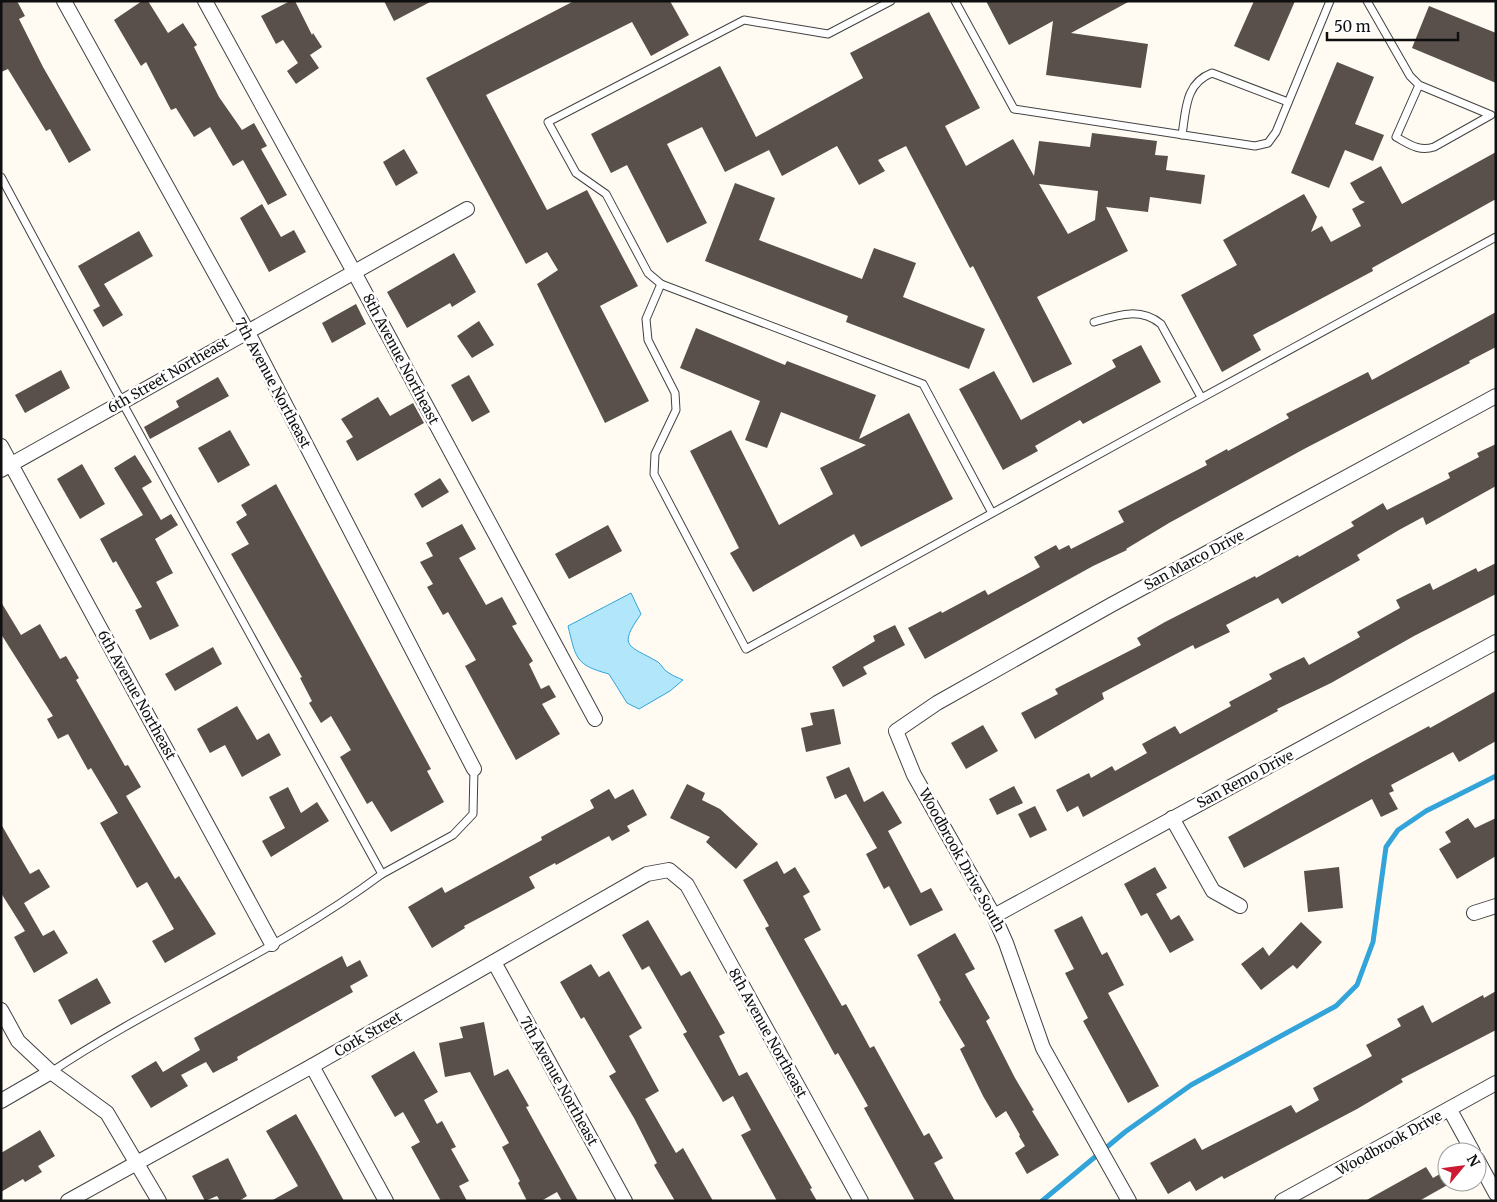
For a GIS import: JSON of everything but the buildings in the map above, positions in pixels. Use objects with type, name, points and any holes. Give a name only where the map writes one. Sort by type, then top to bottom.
[{"type":"street","name":"7th Avenue Northeast","points":[[64,1],[247,331],[474,769]]},
{"type":"street","name":"8th Avenue Northeast","points":[[205,1],[354,272],[595,719]]},
{"type":"street","name":"6th Street Northeast","points":[[6,467],[467,209]]},
{"type":"street","name":"San Marco Drive","points":[[896,731],[936,703],[1111,605],[1496,396]]},
{"type":"street","name":"6th Avenue Northeast","points":[[1,446],[6,467],[272,944]]},
{"type":"street","name":"San Remo Drive","points":[[994,916],[1496,642]]},
{"type":"street","name":"Woodbrook Drive South","points":[[896,731],[914,775],[994,916],[1006,943],[1044,1048],[1129,1201]]},
{"type":"street","points":[[1172,818],[1213,891],[1240,906]]},
{"type":"street","name":"8th Avenue Northeast","points":[[669,870],[687,885],[861,1201]]},
{"type":"street","name":"Cork Street","points":[[68,1201],[137,1161],[312,1066],[647,874],[669,870]]},
{"type":"street","points":[[1474,913],[1496,906]]},
{"type":"street","name":"7th Avenue Northeast","points":[[494,962],[624,1201]]},
{"type":"street","points":[[1,1010],[18,1041],[51,1072],[107,1114],[137,1161],[159,1201]]},
{"type":"street","points":[[312,1066],[386,1201]]},
{"type":"street","points":[[1,1101],[51,1072]]},
{"type":"street","name":"Woodbrook Drive","points":[[1282,1201],[1496,1083]]},
{"type":"street","points":[[1450,1110],[1468,1142]]},
{"type":"street","points":[[1487,1177],[1496,1194]]},
{"type":"lane","points":[[891,1],[828,34],[744,20],[548,122],[576,173],[606,194],[648,274],[661,284],[923,384],[992,513]]},
{"type":"lane","points":[[955,1],[1014,109],[1255,146],[1268,143],[1276,132],[1330,1]]},
{"type":"lane","points":[[1368,1],[1410,76],[1419,85],[1491,115],[1434,148],[1426,150],[1417,148],[1396,137],[1419,85]]},
{"type":"lane","points":[[1182,134],[1188,95],[1192,86],[1201,77],[1212,73],[1288,102]]},
{"type":"lane","points":[[1,177],[122,402],[382,874]]},
{"type":"lane","points":[[661,284],[646,319],[648,340],[675,393],[676,410],[655,454],[654,474],[746,649],[1201,397],[1496,237]]},
{"type":"lane","points":[[1094,322],[1124,314],[1151,316],[1161,324],[1201,397]]},
{"type":"lane","points":[[51,1072],[152,1011],[344,903],[382,874],[453,835],[473,814],[474,769]]},
{"type":"water","points":[[631,593],[641,614],[629,633],[628,640],[630,644],[658,662],[667,672],[683,680],[670,691],[639,709],[627,703],[609,674],[589,667],[579,659],[573,646],[568,626]]},
{"type":"waterway","points":[[1042,1201],[1125,1132],[1191,1085],[1336,1006],[1357,985],[1373,942],[1386,847],[1398,830],[1426,811],[1496,776]]}]
